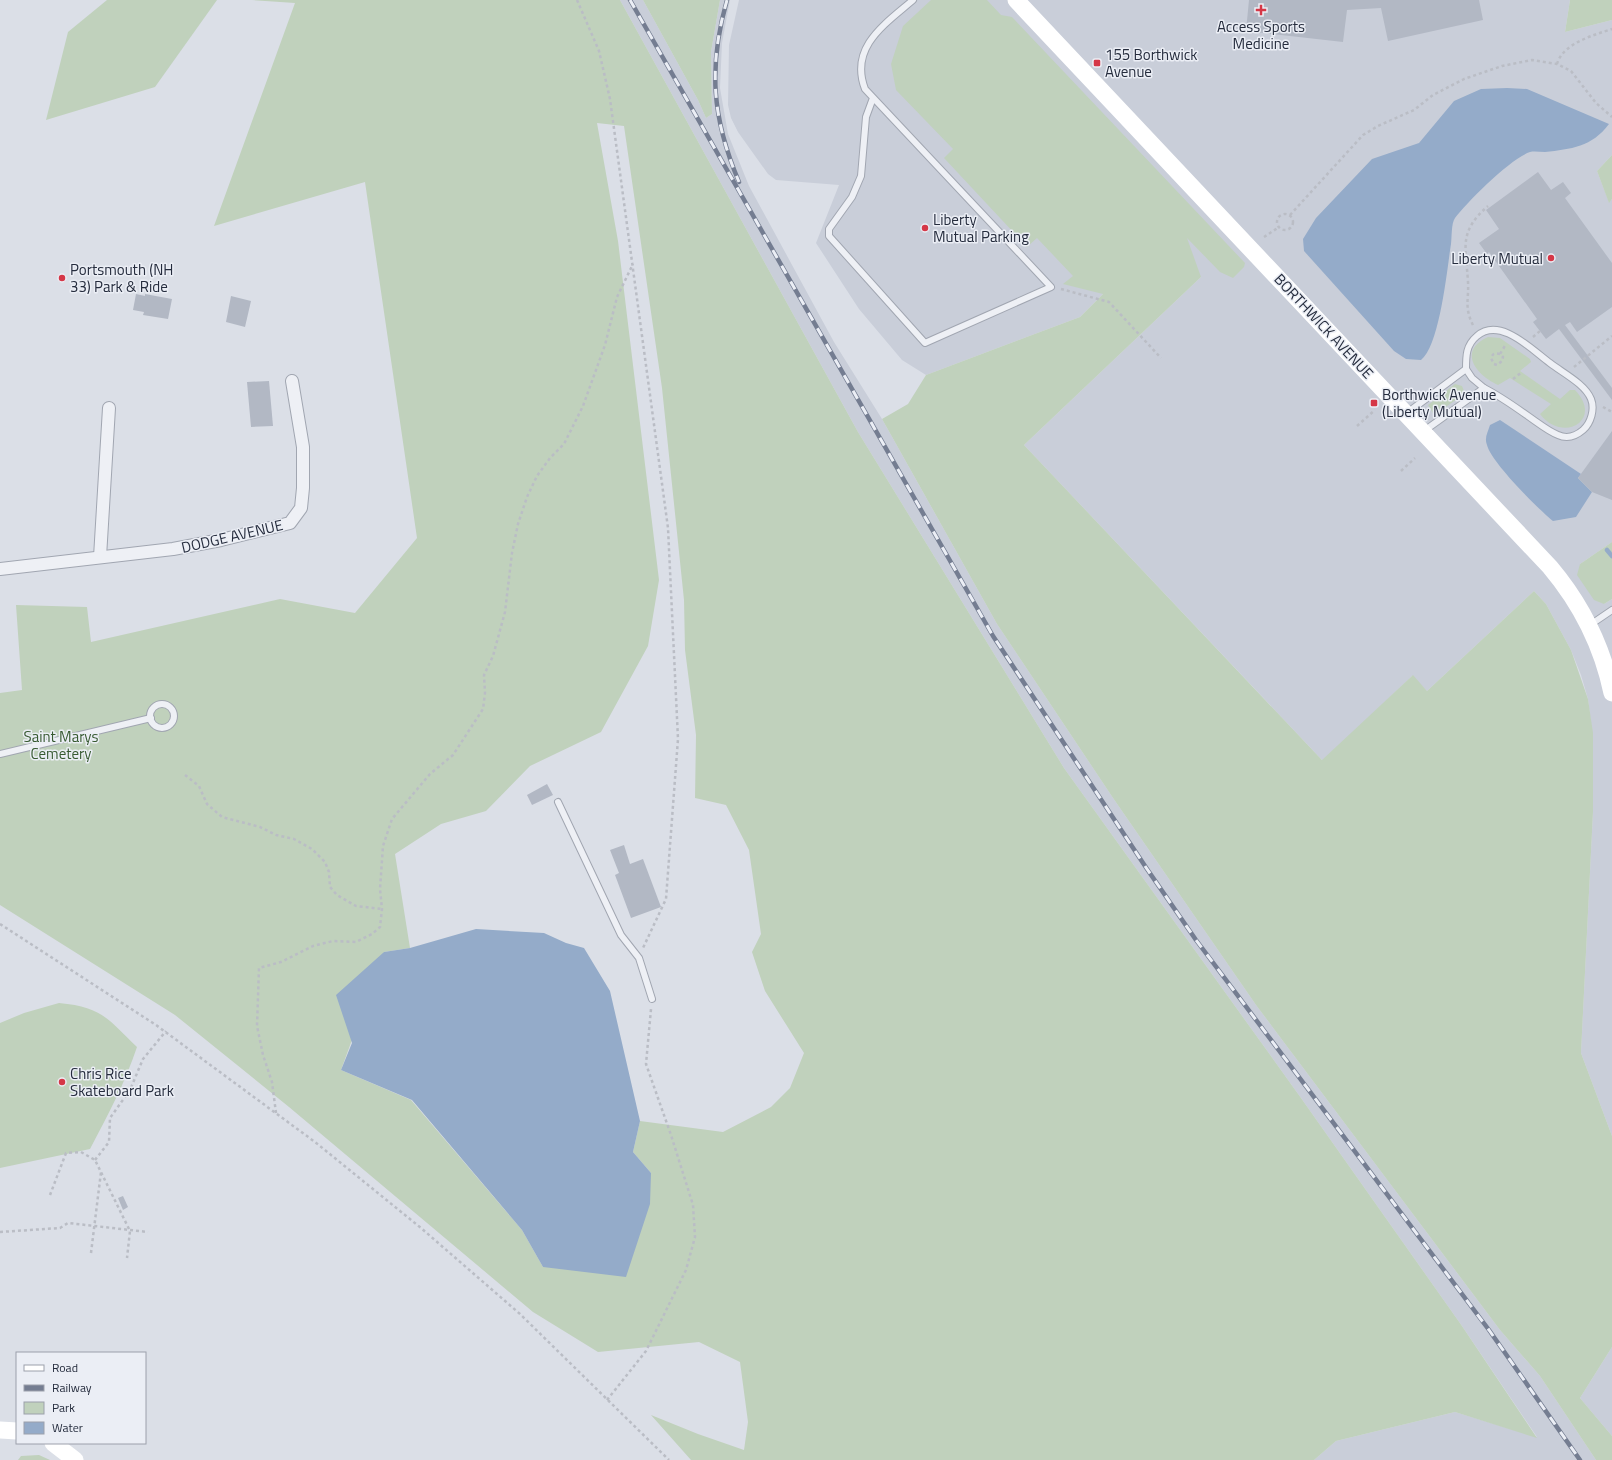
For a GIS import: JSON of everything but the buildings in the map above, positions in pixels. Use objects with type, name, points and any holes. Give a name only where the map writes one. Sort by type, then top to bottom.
[{"type":"street","name":"BORTHWICK AVENUE","points":[[1016,0],[1550,567],[1565,585],[1590,625],[1606,666],[1612,693]]},
{"type":"street","name":"DODGE AVENUE","points":[[0,569],[173,549],[221,540],[290,523],[301,508],[304,488],[303,447],[292,381]]},
{"type":"street","points":[[100,557],[109,408]]},
{"type":"street","points":[[0,1430],[16,1431]]},
{"type":"street","points":[[54,1444],[76,1460]]},
{"type":"lane","points":[[873,98],[866,117],[861,176],[852,197],[829,229],[829,236],[925,343],[1051,287],[865,89],[861,79],[861,67],[864,52],[875,34],[913,0]]},
{"type":"lane","points":[[1495,329],[1512,335],[1583,388],[1591,400],[1592,416],[1581,432],[1571,437],[1558,435],[1496,394],[1484,388],[1472,378],[1466,369],[1467,348],[1479,334],[1495,329]]},
{"type":"lane","points":[[1406,414],[1466,369]]},
{"type":"lane","points":[[1423,432],[1484,388]]},
{"type":"lane","points":[[1590,625],[1612,610]]},
{"type":"lane","points":[[160,704],[168,705],[174,714],[173,722],[162,728],[155,726],[151,718],[154,708],[160,704]]},
{"type":"lane","points":[[0,754],[151,718]]},
{"type":"lane","points":[[558,802],[621,935],[638,958],[652,999]]},
{"type":"path","points":[[577,0],[599,51],[610,99],[668,528],[678,739],[666,899],[638,958]]},
{"type":"path","points":[[1557,64],[1559,58],[1568,49],[1581,40],[1612,29]]},
{"type":"path","points":[[1290,215],[1363,135],[1378,126],[1414,110],[1433,94],[1464,80],[1502,66],[1532,60],[1557,64],[1571,71],[1596,103],[1612,117]]},
{"type":"path","points":[[1473,325],[1467,312],[1468,285],[1465,250],[1467,236],[1474,220],[1488,206]]},
{"type":"path","points":[[1284,213],[1290,215],[1294,221],[1290,228],[1282,230],[1279,227],[1277,219],[1280,215],[1284,213]]},
{"type":"path","points":[[1264,237],[1279,227]]},
{"type":"path","points":[[276,1113],[272,1082],[263,1055],[257,1026],[259,968],[281,962],[313,946],[333,941],[356,942],[372,934],[380,927],[382,909],[380,889],[383,846],[392,819],[430,774],[453,755],[483,709],[484,675],[493,656],[505,612],[512,553],[518,524],[527,497],[537,476],[550,458],[564,444],[583,406],[605,344],[617,297],[633,264]]},
{"type":"path","points":[[1051,287],[1109,302],[1162,358]]},
{"type":"path","points":[[1533,338],[1540,331]]},
{"type":"path","points":[[1500,354],[1512,335]]},
{"type":"path","points":[[1573,367],[1612,336]]},
{"type":"path","points":[[1500,354],[1503,357],[1502,361],[1500,364],[1494,364],[1491,358],[1492,355],[1500,354]]},
{"type":"path","points":[[1512,379],[1522,372]]},
{"type":"path","points":[[1603,407],[1612,412]]},
{"type":"path","points":[[1357,426],[1376,410]]},
{"type":"path","points":[[1401,471],[1415,458]]},
{"type":"path","points":[[185,775],[199,786],[207,804],[222,817],[260,827],[276,835],[294,840],[312,849],[325,862],[329,872],[330,887],[337,896],[356,906],[382,909]]},
{"type":"path","points":[[0,924],[166,1031],[338,1160],[520,1314],[668,1460]]},
{"type":"path","points":[[607,1400],[646,1350],[686,1270],[695,1237],[693,1205],[671,1134],[646,1064],[652,999]]},
{"type":"path","points":[[95,1160],[109,1142],[110,1118],[130,1090],[143,1059],[166,1031]]},
{"type":"path","points":[[50,1195],[66,1153],[80,1152],[95,1160],[130,1231],[127,1258]]},
{"type":"path","points":[[91,1253],[100,1172]]},
{"type":"path","points":[[0,1232],[60,1228],[68,1224],[148,1232]]},
{"type":"shaded area","points":[[620,0],[643,0],[698,100],[706,118],[712,114],[711,52],[720,0],[730,0],[722,43],[720,88],[728,134],[749,186],[834,342],[882,419],[997,624],[1113,798],[1256,1005],[1500,1330],[1540,1376],[1596,1460],[1314,1460],[1336,1441],[1455,1412],[1537,1437],[1462,1326],[1301,1098],[1064,768],[858,432]]},
{"type":"shaded area","points":[[739,0],[1570,0],[1565,32],[1612,20],[1612,155],[1597,171],[1609,202],[1612,199],[1612,542],[1580,564],[1604,604],[1612,599],[1612,1136],[1581,1053],[1593,812],[1592,733],[1588,699],[1581,675],[1571,650],[1546,604],[1534,591],[1427,691],[1412,676],[1323,761],[1024,445],[1201,277],[1117,280],[1080,317],[926,375],[902,360],[859,309],[816,243],[839,185],[776,180],[768,174],[738,132],[731,118],[728,105],[729,45]]},
{"type":"shaded area","points":[[1612,1347],[1612,1436],[1580,1398]]},
{"type":"green space","points":[[107,0],[217,0],[155,87],[46,120],[68,32]]},
{"type":"green space","name":"Saint Marys Cemetery","points":[[252,0],[620,0],[858,432],[1064,768],[1301,1098],[1462,1326],[1537,1438],[1455,1412],[1336,1441],[1314,1460],[691,1460],[651,1415],[698,1434],[744,1450],[748,1422],[740,1362],[699,1342],[598,1352],[533,1312],[289,1107],[175,1015],[0,905],[0,693],[22,690],[16,605],[87,607],[91,642],[280,599],[355,613],[417,538],[365,182],[214,226],[295,3]],"holes":[[[597,123],[624,126],[662,388],[684,600],[685,650],[696,735],[695,798],[726,805],[749,850],[761,934],[752,952],[765,991],[804,1053],[790,1088],[771,1107],[723,1132],[640,1121],[633,1152],[651,1173],[543,1267],[522,1230],[411,1100],[341,1070],[384,952],[410,948],[395,854],[441,824],[486,811],[530,766],[601,732],[648,646],[659,580],[618,241]]]},
{"type":"green space","points":[[643,0],[720,0],[711,52],[712,114],[706,118],[698,100]]},
{"type":"green space","points":[[931,0],[987,0],[1001,15],[1012,17],[1245,263],[1244,267],[1233,278],[1220,272],[1187,238],[1201,277],[1024,445],[1322,760],[1413,675],[1427,691],[1534,591],[1546,604],[1571,650],[1588,699],[1593,733],[1593,812],[1581,1053],[1612,1136],[1612,1347],[1580,1398],[1612,1436],[1612,1460],[1596,1460],[1540,1376],[1500,1330],[1256,1005],[1113,798],[997,624],[882,419],[908,404],[926,375],[1080,317],[1103,294],[1063,284],[1073,276],[1037,238],[1027,247],[944,158],[953,149],[896,90],[891,64],[903,26]]},
{"type":"green space","points":[[1570,0],[1612,0],[1612,20],[1565,32]]},
{"type":"green space","points":[[1612,155],[1612,199],[1609,203],[1597,171]]},
{"type":"green space","points":[[1488,337],[1500,338],[1530,359],[1531,362],[1520,371],[1560,399],[1570,390],[1575,390],[1583,401],[1585,411],[1583,419],[1569,428],[1559,427],[1549,423],[1540,414],[1551,404],[1510,378],[1498,385],[1483,375],[1477,369],[1473,362],[1472,356],[1473,349]]},
{"type":"green space","points":[[1455,384],[1462,386],[1464,391],[1463,395],[1434,415],[1428,405]]},
{"type":"green space","points":[[1612,542],[1612,599],[1604,604],[1594,600],[1577,575],[1580,564]]},
{"type":"green space","name":"Chris Rice Skateboard Park","points":[[59,1003],[74,1005],[95,1011],[111,1022],[137,1047],[116,1099],[90,1149],[0,1168],[0,1023],[24,1013]]},
{"type":"green space","points":[[39,1455],[50,1460],[18,1460],[21,1456]]},
{"type":"water","points":[[1481,89],[1527,89],[1609,124],[1595,138],[1580,146],[1555,151],[1530,152],[1522,156],[1501,171],[1461,211],[1455,218],[1453,224],[1442,306],[1433,339],[1428,352],[1421,360],[1406,359],[1394,351],[1304,251],[1303,239],[1316,218],[1372,159],[1419,143],[1454,101]]},
{"type":"water","points":[[1500,420],[1581,474],[1578,478],[1592,492],[1576,517],[1553,521],[1527,497],[1506,474],[1490,453],[1486,440],[1490,425]]},
{"type":"water","points":[[476,929],[544,933],[566,943],[584,948],[610,991],[640,1121],[633,1152],[651,1173],[650,1204],[626,1277],[543,1267],[522,1230],[412,1100],[341,1070],[352,1043],[336,995],[384,952],[410,948]]},
{"type":"waterway","points":[[1607,550],[1612,556]]},
{"type":"railway","points":[[630,0],[993,636],[1147,869],[1196,940],[1489,1330],[1580,1460]]},
{"type":"railway","points":[[727,0],[717,48],[715,70],[716,92],[718,114],[723,136],[739,182]]},
{"type":"place","name":"Access Sports Medicine","points":[[1261,10]]},
{"type":"place","name":"155 Borthwick Avenue","points":[[1097,63]]},
{"type":"place","name":"Liberty Mutual Parking","points":[[925,228]]},
{"type":"place","name":"Liberty Mutual","points":[[1551,258]]},
{"type":"place","name":"Portsmouth (NH 33) Park & Ride","points":[[62,278]]},
{"type":"place","name":"Borthwick Avenue (Liberty Mutual)","points":[[1374,403]]},
{"type":"place","name":"Chris Rice Skateboard Park","points":[[62,1082]]}]
